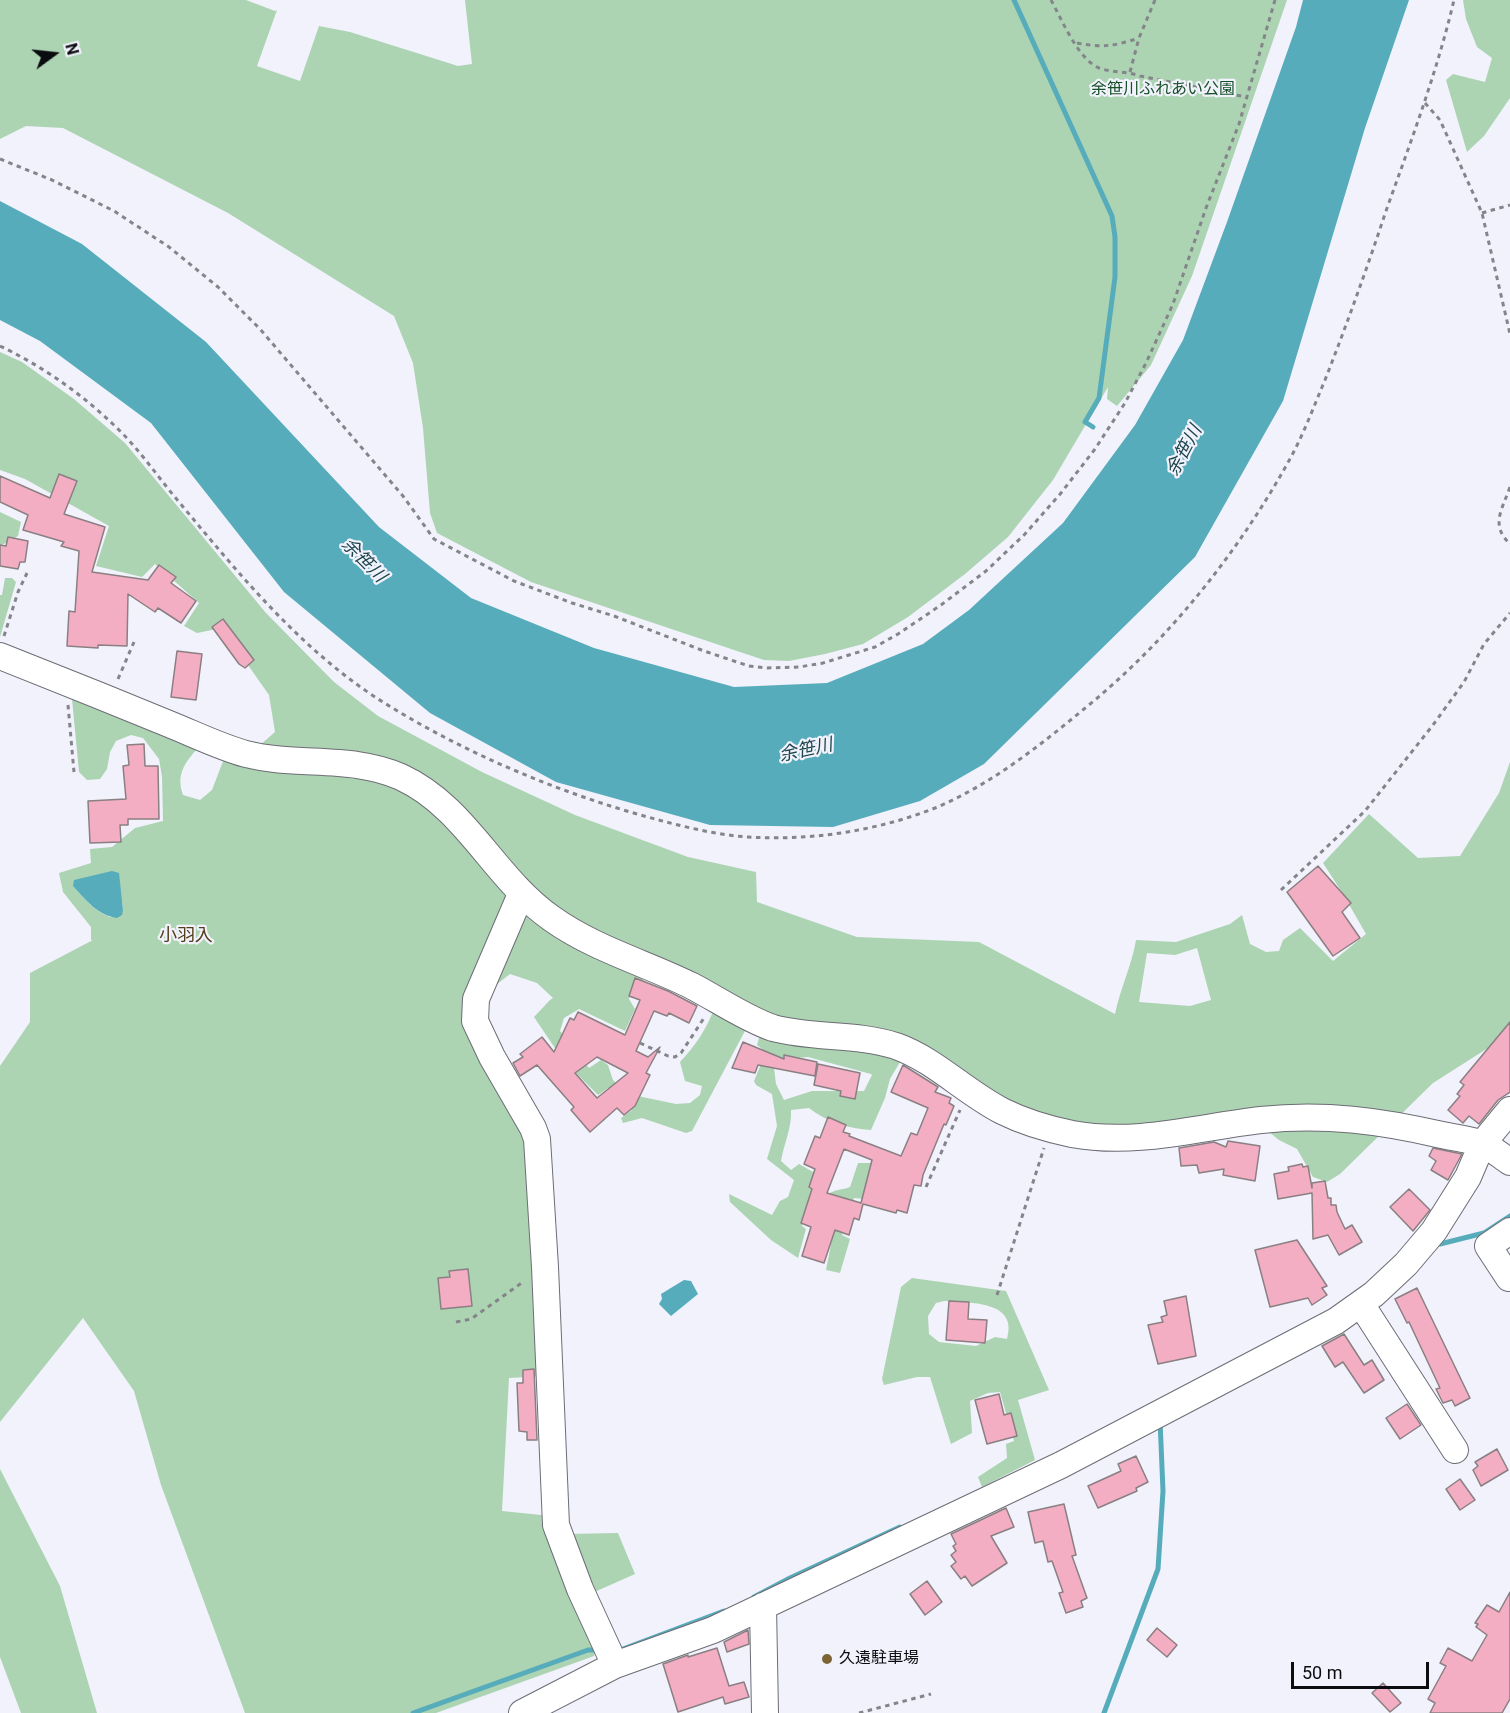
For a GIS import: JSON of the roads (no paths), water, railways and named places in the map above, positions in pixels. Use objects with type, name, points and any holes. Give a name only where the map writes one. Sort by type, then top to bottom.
[{"type":"street","points":[[2,647],[66,682],[246,754],[294,761],[358,765],[400,776],[434,797],[457,817],[521,894],[552,919],[597,945],[689,984],[769,1026],[801,1034],[850,1036],[896,1047],[922,1059],[999,1110],[1050,1129],[1091,1137],[1117,1138],[1140,1137],[1264,1119],[1364,1119],[1482,1144],[1510,1162]]},
{"type":"street","points":[[521,894],[476,999],[475,1022],[492,1057],[533,1128],[537,1140],[556,1525],[580,1589],[615,1665]]},
{"type":"street","points":[[522,1713],[615,1665],[713,1630],[1061,1465],[1336,1321],[1374,1294],[1406,1264],[1434,1231],[1468,1177],[1482,1144],[1510,1110]]},
{"type":"street","points":[[1509,1278],[1488,1246],[1510,1231]]},
{"type":"street","points":[[1361,1304],[1455,1450]]},
{"type":"street","points":[[762,1606],[765,1713]]},
{"type":"water","name":"余笹川","points":[[1303,0],[1409,0],[1365,128],[1283,401],[1195,557],[984,764],[920,801],[833,827],[710,825],[556,782],[430,713],[284,592],[151,423],[40,341],[0,320],[0,201],[82,244],[206,342],[379,527],[471,598],[594,648],[734,687],[827,683],[923,644],[969,610],[1063,523],[1135,425],[1183,340],[1296,27]]},
{"type":"water","points":[[112,871],[119,873],[123,910],[122,915],[117,918],[98,910],[73,886],[74,880]]},
{"type":"water","points":[[684,1280],[691,1281],[698,1294],[671,1316],[659,1304],[662,1299],[661,1294]]},
{"type":"waterway","points":[[1014,0],[1112,216],[1115,237],[1115,277],[1099,398],[1085,422],[1093,427]]},
{"type":"waterway","points":[[1440,1244],[1484,1233],[1510,1216]]},
{"type":"waterway","points":[[1104,1713],[1158,1569],[1163,1491],[1160,1420]]},
{"type":"waterway","points":[[754,1597],[900,1527]]},
{"type":"waterway","points":[[623,1649],[724,1611]]},
{"type":"waterway","points":[[413,1713],[588,1650],[599,1650]]},
{"type":"place","name":"久遠駐車場","points":[[827,1659]]},
{"type":"district","name":"小羽入","points":[[186,936]]},
{"type":"park label","name":"余笹川ふれあい公園","points":[[1163,90]]}]
